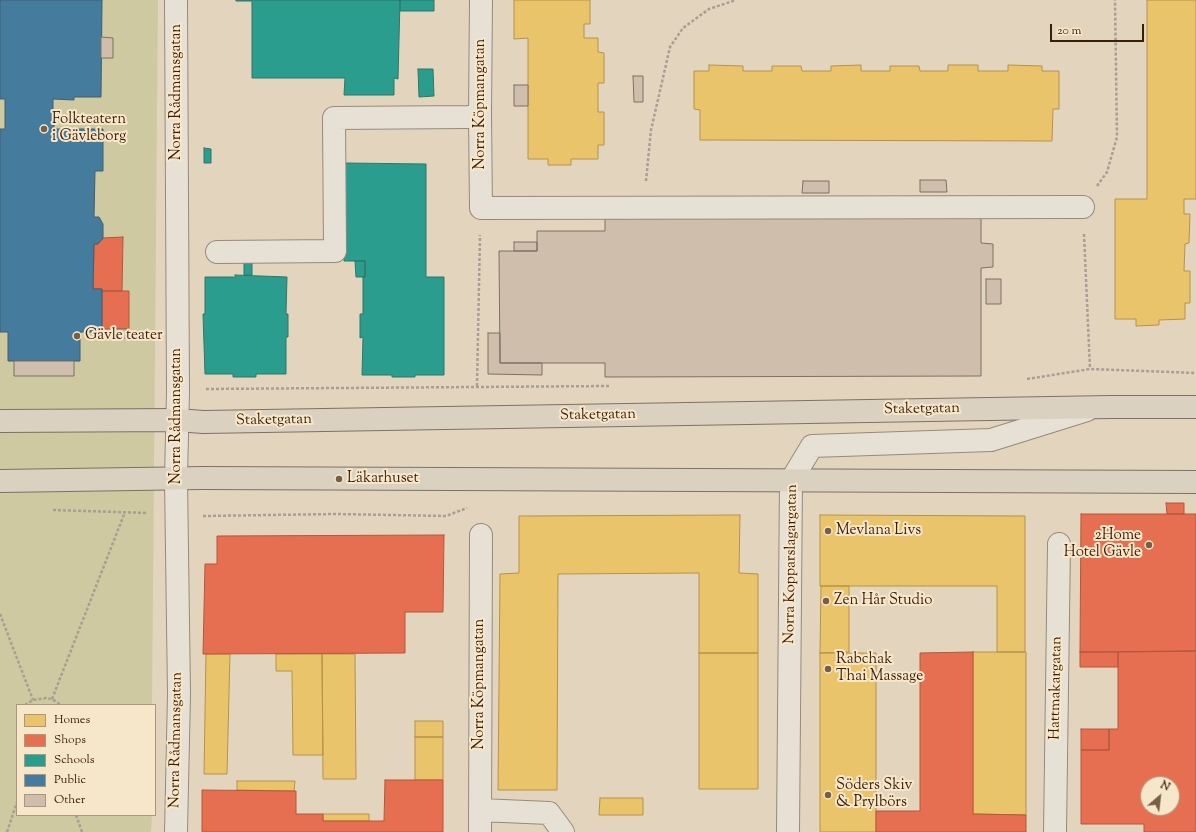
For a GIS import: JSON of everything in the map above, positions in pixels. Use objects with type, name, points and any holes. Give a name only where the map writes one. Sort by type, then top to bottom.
[{"type":"main road","points":[[1174,407],[1196,402]]},
{"type":"main road","name":"Staketgatan","points":[[0,421],[178,420],[204,422],[1097,407],[1196,407]]},
{"type":"main road","points":[[0,481],[176,478],[1196,482]]},
{"type":"street","name":"Norra Rådmansgatan","points":[[176,0],[178,391],[176,478],[179,694],[176,832]]},
{"type":"street","name":"Norra Köpmangatan","points":[[481,208],[480,115],[482,0]]},
{"type":"street","points":[[217,252],[335,251],[334,118],[468,117],[480,115]]},
{"type":"street","points":[[481,208],[1083,207]]},
{"type":"street","name":"Norra Kopparslagargatan","points":[[788,832],[791,481],[812,446],[992,440],[1097,407]]},
{"type":"street","name":"Norra Köpmangatan","points":[[480,832],[481,536]]},
{"type":"street","name":"Hattmakargatan","points":[[1055,832],[1059,544]]},
{"type":"street","points":[[480,810],[548,813],[563,832]]},
{"type":"path","points":[[644,207],[651,130],[670,47],[683,28],[709,10],[736,0]]},
{"type":"path","points":[[1090,369],[1083,207],[1107,172],[1117,137],[1115,0]]},
{"type":"path","points":[[477,386],[481,208]]},
{"type":"path","points":[[1022,380],[1090,369],[1196,373]]},
{"type":"path","points":[[178,391],[192,389],[612,386]]},
{"type":"path","points":[[47,510],[199,516],[336,514],[446,516],[468,508]]},
{"type":"path","points":[[52,699],[125,512]]},
{"type":"path","points":[[0,614],[32,700]]},
{"type":"path","points":[[26,704],[32,700],[46,698],[52,699],[60,704]]},
{"type":"path","points":[[7,832],[16,805]]},
{"type":"path","points":[[76,816],[82,832]]},
{"type":"shaded area","points":[[0,0],[158,0],[152,704],[16,704],[16,816],[152,816],[151,832],[0,832]]},
{"type":"building: Homes","points":[[514,0],[590,0],[590,24],[584,24],[584,38],[598,38],[598,52],[604,53],[604,83],[598,83],[598,112],[604,112],[604,145],[598,145],[598,159],[571,159],[571,165],[548,165],[548,159],[528,159],[528,38],[514,39]]},
{"type":"building: Homes","points":[[1147,0],[1196,0],[1196,199],[1184,199],[1184,214],[1190,214],[1189,243],[1185,244],[1184,271],[1190,271],[1190,303],[1185,303],[1185,319],[1159,320],[1159,325],[1136,326],[1136,319],[1115,319],[1115,199],[1147,199]]},
{"type":"building: Homes","points":[[709,65],[743,66],[743,71],[772,71],[772,66],[801,66],[802,71],[831,71],[831,66],[861,65],[861,71],[890,71],[890,66],[919,66],[920,71],[948,71],[948,65],[978,65],[978,71],[1008,71],[1008,65],[1042,66],[1042,71],[1059,71],[1059,109],[1053,109],[1052,141],[700,140],[700,110],[694,109],[694,71],[709,71]]},
{"type":"building: Homes","points":[[740,515],[739,573],[758,574],[758,653],[699,653],[699,573],[558,574],[557,790],[498,790],[500,574],[519,573],[519,516]]},
{"type":"building: Homes","points":[[820,515],[1025,516],[1025,652],[997,652],[997,586],[820,586]]},
{"type":"building: Homes","points":[[821,586],[849,586],[849,652],[820,653]]},
{"type":"building: Homes","points":[[973,652],[1026,652],[1026,815],[973,814]]},
{"type":"building: Homes","points":[[699,653],[758,653],[758,789],[699,789]]},
{"type":"building: Homes","points":[[820,653],[876,653],[876,832],[820,832]]},
{"type":"building: Homes","points":[[206,654],[230,654],[227,774],[204,774]]},
{"type":"building: Homes","points":[[276,654],[322,654],[323,755],[293,755],[292,671],[276,671]]},
{"type":"building: Homes","points":[[322,654],[355,654],[356,779],[323,779]]},
{"type":"building: Homes","points":[[415,721],[443,721],[443,737],[415,737]]},
{"type":"building: Homes","points":[[415,737],[443,737],[443,780],[415,780]]},
{"type":"building: Homes","points":[[237,781],[295,781],[294,791],[237,790]]},
{"type":"building: Homes","points":[[600,798],[643,798],[643,815],[599,815]]},
{"type":"building: Homes","points":[[323,814],[369,814],[369,821],[323,821]]},
{"type":"building: Shops","points":[[123,237],[122,291],[102,291],[102,289],[93,289],[94,244],[98,244],[103,238]]},
{"type":"building: Shops","points":[[102,291],[129,291],[129,329],[102,329]]},
{"type":"building: Shops","points":[[1166,503],[1184,503],[1184,514],[1167,514]]},
{"type":"building: Shops","points":[[1081,514],[1196,514],[1196,651],[1080,652]]},
{"type":"building: Shops","points":[[444,535],[443,612],[405,612],[405,653],[203,654],[205,564],[217,564],[217,536]]},
{"type":"building: Shops","points":[[1196,651],[1196,832],[1144,832],[1144,824],[1081,824],[1081,750],[1109,750],[1109,729],[1118,729],[1118,652]]},
{"type":"building: Shops","points":[[973,652],[973,814],[1026,815],[1026,832],[876,832],[876,811],[920,811],[920,653]]},
{"type":"building: Shops","points":[[1080,652],[1118,652],[1118,667],[1080,667]]},
{"type":"building: Shops","points":[[1081,729],[1109,729],[1109,750],[1081,750]]},
{"type":"building: Shops","points":[[385,780],[443,780],[443,832],[202,832],[202,790],[296,791],[296,814],[323,814],[323,821],[384,821]]},
{"type":"building: Schools","points":[[236,0],[400,0],[398,79],[394,78],[394,95],[344,95],[345,78],[252,78],[252,1]]},
{"type":"building: Schools","points":[[400,0],[434,0],[434,11],[400,11]]},
{"type":"building: Schools","points":[[418,69],[433,69],[434,96],[419,97]]},
{"type":"building: Schools","points":[[204,148],[211,149],[211,163],[204,163]]},
{"type":"building: Schools","points":[[345,163],[426,164],[426,277],[444,277],[444,375],[392,377],[392,375],[362,375],[363,337],[360,338],[360,314],[363,314],[363,277],[365,277],[365,261],[344,261]]},
{"type":"building: Schools","points":[[244,255],[252,255],[252,275],[244,275]]},
{"type":"building: Schools","points":[[355,261],[365,261],[365,277],[356,277]]},
{"type":"building: Schools","points":[[235,275],[287,277],[286,314],[288,314],[288,337],[286,337],[286,374],[256,374],[256,377],[233,377],[233,374],[205,374],[203,314],[205,314],[205,277],[236,277]]},
{"type":"building: Public","points":[[0,0],[102,0],[101,97],[74,97],[74,100],[53,99],[54,129],[103,129],[103,171],[95,171],[94,217],[99,217],[103,224],[103,238],[98,244],[94,244],[93,289],[102,289],[102,332],[80,332],[80,361],[8,361],[8,332],[0,332],[0,129],[5,129],[5,99],[0,99]]},
{"type":"building: Other","points":[[101,37],[113,38],[113,58],[101,58]]},
{"type":"building: Other","points":[[633,76],[643,76],[643,102],[634,102]]},
{"type":"building: Other","points":[[514,85],[528,85],[528,106],[514,106]]},
{"type":"building: Other","points":[[920,180],[946,180],[947,192],[920,192]]},
{"type":"building: Other","points":[[803,181],[829,181],[829,193],[802,193]]},
{"type":"building: Other","points":[[981,216],[981,243],[993,244],[993,267],[981,268],[981,376],[605,377],[605,363],[500,363],[499,251],[537,251],[537,231],[605,231],[605,217]]},
{"type":"building: Other","points":[[514,242],[537,242],[537,251],[514,251]]},
{"type":"building: Other","points":[[986,279],[1001,279],[1001,304],[986,304]]},
{"type":"building: Other","points":[[115,329],[126,329],[126,338],[115,338]]},
{"type":"building: Other","points":[[488,333],[500,333],[500,363],[542,363],[542,375],[488,374]]},
{"type":"building: Other","points":[[14,361],[74,361],[74,376],[14,376]]},
{"type":"place","name":"Folkteatern i Gävleborg","points":[[44,129]]},
{"type":"place","name":"Gävle teater","points":[[77,336]]},
{"type":"place","name":"Läkarhuset","points":[[339,479]]},
{"type":"place","name":"Mevlana Livs","points":[[828,531]]},
{"type":"place","name":"2Home Hotel Gävle","points":[[1149,545]]},
{"type":"place","name":"Zen Hår Studio","points":[[826,601]]},
{"type":"place","name":"Rabchak Thai Massage","points":[[828,669]]},
{"type":"place","name":"Söders Skiv & Prylbörs","points":[[828,795]]}]
